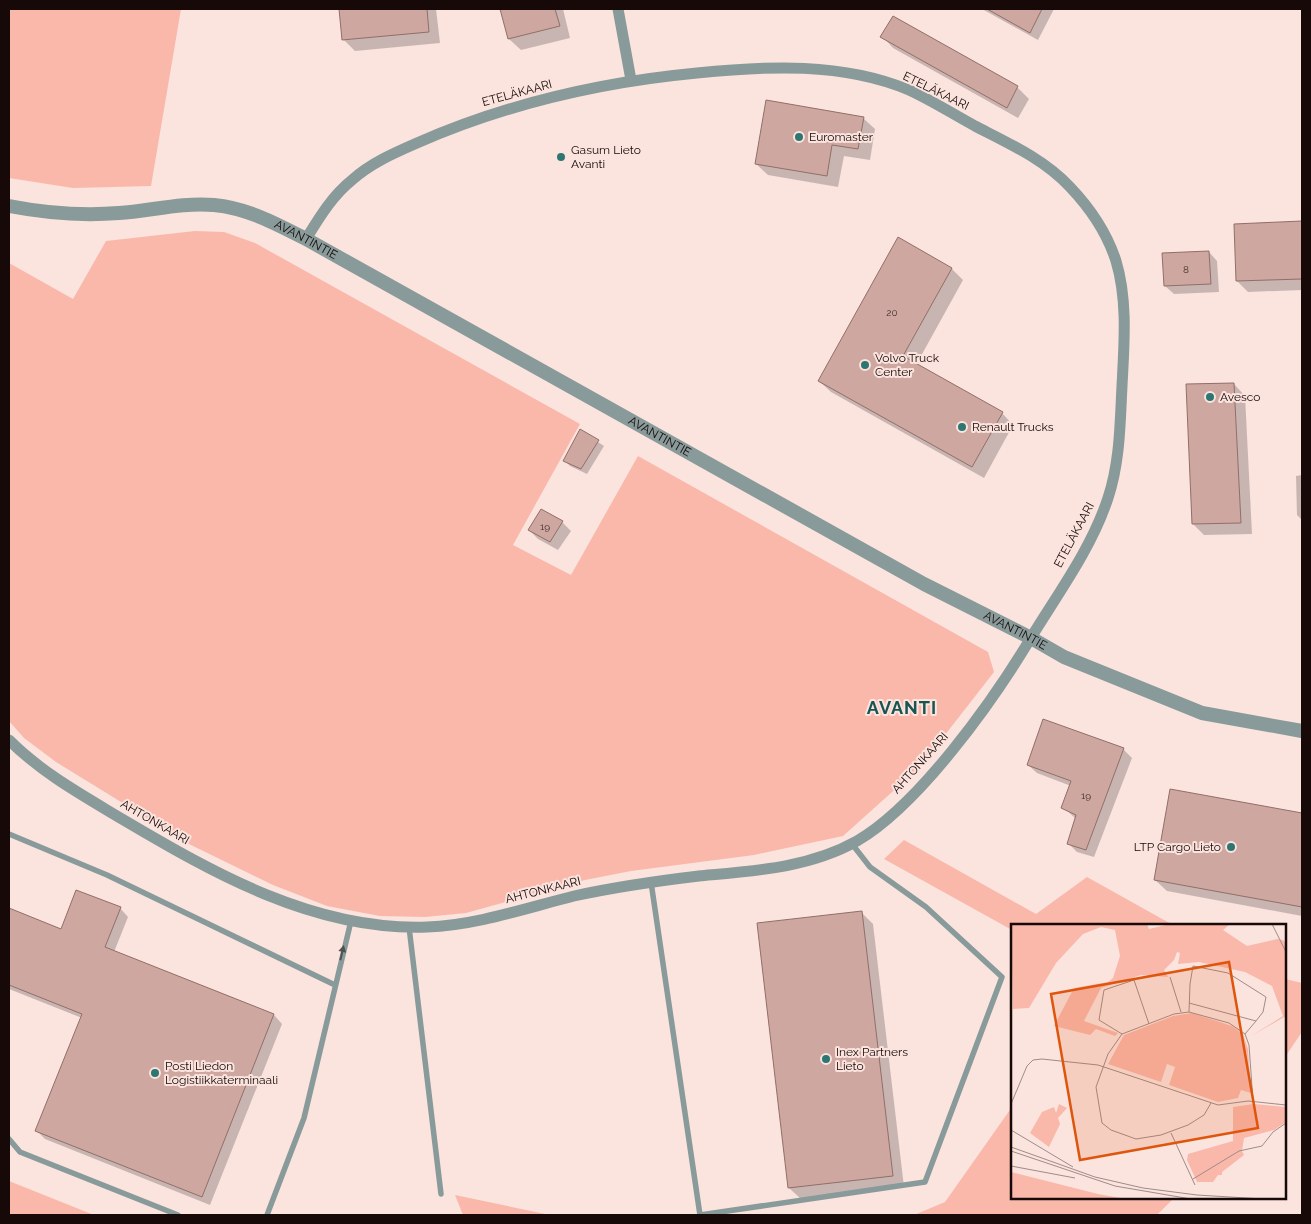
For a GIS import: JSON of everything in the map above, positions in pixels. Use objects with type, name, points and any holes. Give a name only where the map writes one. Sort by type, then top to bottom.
[{"type":"street","points":[[618,9],[631,80]]},
{"type":"street","name":"ETELÄKAARI","points":[[306,239],[323,212],[340,191],[371,165],[395,153],[494,112],[631,80],[777,68],[817,69],[884,82],[910,90],[1027,154],[1055,172],[1093,214],[1112,252],[1122,286],[1123,363],[1120,437],[1115,474],[1107,502],[1096,527],[1031,638]]},
{"type":"street","name":"AVANTINTIE","points":[[9,206],[35,211],[82,215],[120,213],[183,205],[212,205],[232,208],[261,217],[306,239],[924,584],[1031,638],[1064,657],[1202,713],[1302,731]]},
{"type":"street","name":"AHTONKAARI","points":[[9,740],[44,771],[73,790],[206,867],[287,903],[351,921],[408,927],[454,925],[574,896],[651,882],[786,866],[830,854],[852,844],[871,832],[900,806],[946,756],[976,719],[1031,638]]},
{"type":"lane","points":[[9,834],[107,875],[335,985]]},
{"type":"lane","points":[[651,882],[700,1215],[925,1182],[1002,977],[926,907],[870,867],[852,844]]},
{"type":"lane","points":[[267,1215],[304,1118],[351,921]]},
{"type":"lane","points":[[408,927],[441,1194]]},
{"type":"lane","points":[[9,1139],[20,1152],[178,1215]]},
{"type":"shaded area","points":[[9,9],[181,9],[151,186],[73,188],[9,178]]},
{"type":"shaded area","points":[[195,231],[224,232],[255,243],[580,424],[513,545],[571,575],[638,456],[988,652],[994,672],[920,767],[843,836],[754,855],[631,871],[585,880],[466,913],[425,917],[380,916],[327,906],[273,885],[191,845],[56,762],[24,738],[9,721],[9,263],[73,299],[106,241]]},
{"type":"shaded area","points":[[904,840],[1036,914],[1087,877],[1171,924],[1011,924],[1011,929],[884,859]]},
{"type":"shaded area","points":[[1286,979],[1302,983],[1302,1032],[1286,1056]]},
{"type":"shaded area","points":[[1011,1108],[1011,1199],[1173,1199],[1157,1215],[914,1215],[945,1202]]},
{"type":"shaded area","points":[[9,1181],[94,1215],[9,1215]]},
{"type":"shaded area","points":[[455,1195],[550,1215],[463,1215]]},
{"type":"building","points":[[339,9],[427,9],[429,32],[342,40]]},
{"type":"building","points":[[500,9],[555,9],[560,26],[508,39]]},
{"type":"building","points":[[987,9],[1042,9],[1030,33]]},
{"type":"building","points":[[893,16],[1018,86],[1007,108],[880,37]]},
{"type":"building","points":[[766,100],[864,117],[858,149],[832,145],[827,176],[755,164]]},
{"type":"building","points":[[1302,221],[1302,279],[1236,281],[1234,224]]},
{"type":"building","points":[[898,237],[952,268],[903,356],[1003,412],[972,467],[818,381]]},
{"type":"building","points":[[1209,251],[1211,284],[1164,286],[1162,253]]},
{"type":"building","points":[[1234,383],[1241,523],[1192,524],[1186,384]]},
{"type":"building","points":[[580,429],[599,440],[581,469],[563,461]]},
{"type":"building","points":[[541,509],[563,521],[550,542],[528,530]]},
{"type":"building","points":[[1043,719],[1124,748],[1086,850],[1067,844],[1076,815],[1061,808],[1071,781],[1027,765]]},
{"type":"building","name":"LTP Cargo Lieto","points":[[1170,789],[1302,813],[1302,907],[1154,880]]},
{"type":"building","name":"Posti Liedon Logistiikkaterminaali","points":[[76,890],[121,907],[105,947],[274,1014],[202,1197],[35,1131],[82,1014],[9,985],[9,908],[61,929]]},
{"type":"building","name":"Inex Partners Lieto","points":[[862,911],[893,1176],[788,1188],[757,923]]},
{"type":"place","name":"Euromaster","points":[[799,137]]},
{"type":"place","name":"Gasum Lieto Avanti","points":[[561,157]]},
{"type":"place","name":"Volvo Truck Center","points":[[865,365]]},
{"type":"place","name":"Avesco","points":[[1210,397]]},
{"type":"place","name":"Renault Trucks","points":[[962,427]]},
{"type":"place","name":"LTP Cargo Lieto","points":[[1231,847]]},
{"type":"place","name":"Inex Partners Lieto","points":[[826,1059]]},
{"type":"place","name":"Posti Liedon Logistiikkaterminaali","points":[[155,1073]]},
{"type":"district","name":"AVANTI","points":[[902,707]]}]
